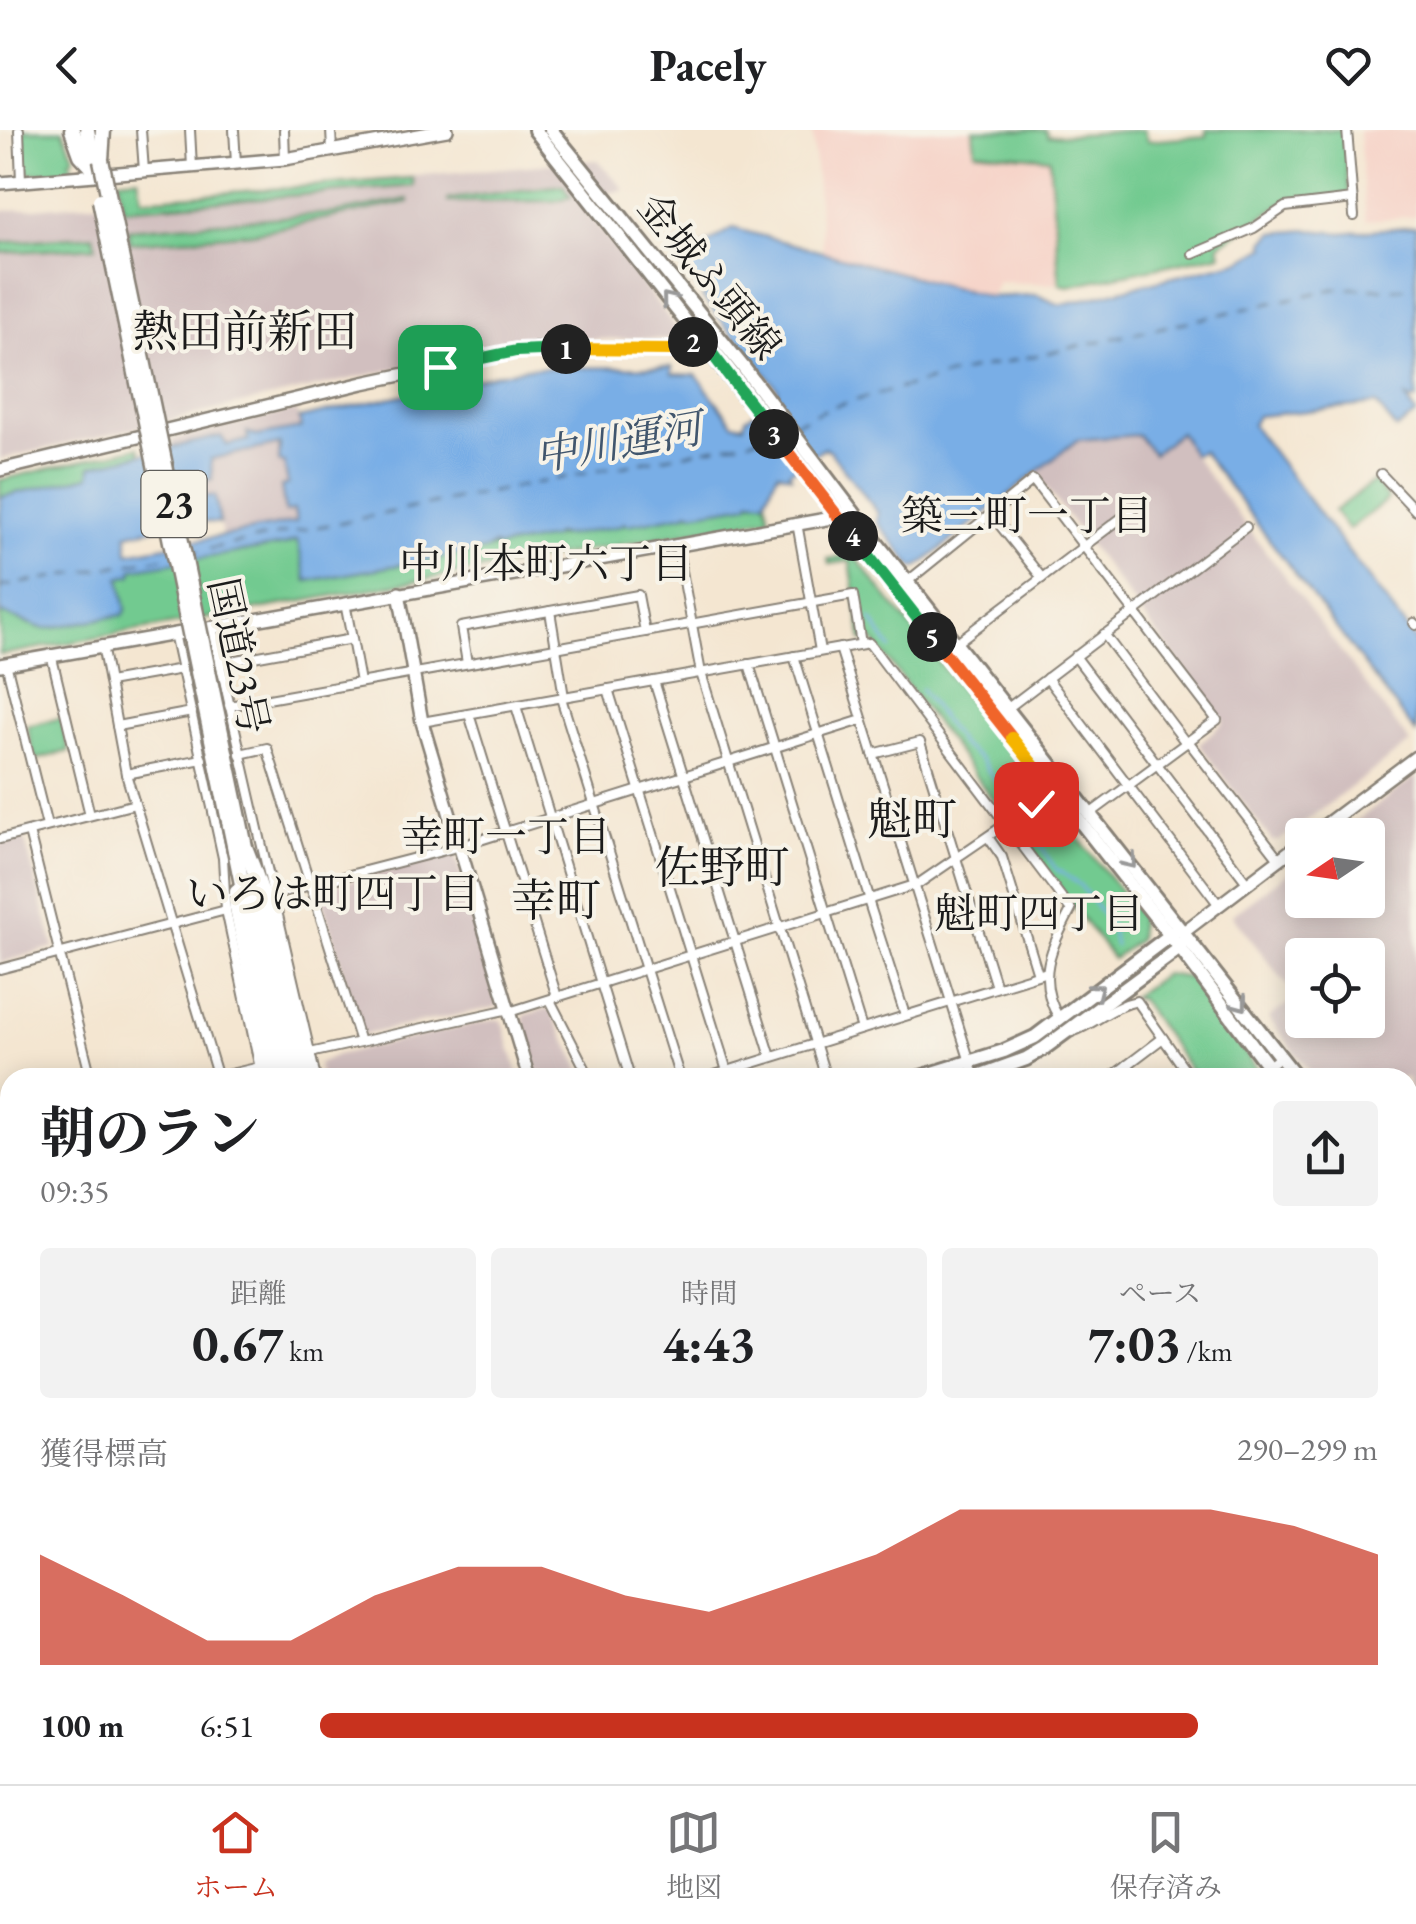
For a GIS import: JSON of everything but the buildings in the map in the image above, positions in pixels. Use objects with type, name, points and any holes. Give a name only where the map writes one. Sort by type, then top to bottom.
[{"type":"highway","name":"23","points":[[72,130],[81,155],[98,165],[100,130]]},
{"type":"highway","name":"国道23号","points":[[87,130],[98,165],[240,849],[280,1068]]},
{"type":"highway","name":"国道23号","points":[[240,849],[292,1068]]},
{"type":"highway","points":[[240,849],[264,892],[305,1068]]},
{"type":"highway","points":[[240,849],[237,908],[256,1002],[263,1068]]},
{"type":"main road","name":"金城ふ頭線","points":[[535,130],[706,334],[743,366],[826,489],[838,517],[1180,948],[1270,1068]]},
{"type":"main road","name":"金城ふ頭線","points":[[551,130],[610,215]]},
{"type":"main road","name":"金城ふ頭線","points":[[706,334],[728,375],[826,489],[852,512],[908,581],[1290,1068]]},
{"type":"main road","points":[[949,1068],[1020,1044],[1168,934],[1185,930],[1180,948],[1026,1059],[1000,1068]]},
{"type":"street","points":[[18,130],[21,181]]},
{"type":"street","points":[[141,130],[144,171]]},
{"type":"street","points":[[190,130],[192,167]]},
{"type":"street","points":[[234,130],[236,164]]},
{"type":"street","points":[[284,130],[286,159]]},
{"type":"street","points":[[331,130],[332,151]]},
{"type":"street","points":[[0,183],[286,159],[447,130]]},
{"type":"street","points":[[1347,130],[1354,216]]},
{"type":"street","points":[[1193,254],[1254,228],[1285,206],[1353,199]]},
{"type":"street","points":[[0,470],[363,383],[516,351],[672,350],[706,334]]},
{"type":"street","points":[[1381,474],[1416,511]]},
{"type":"street","points":[[908,581],[1033,480],[1217,720],[1091,812]]},
{"type":"street","points":[[956,642],[1137,506]]},
{"type":"street","points":[[47,826],[3,664],[852,512]]},
{"type":"street","points":[[991,514],[1042,578]]},
{"type":"street","points":[[797,522],[820,651]]},
{"type":"street","points":[[1008,708],[1246,527]]},
{"type":"street","points":[[677,544],[701,673],[823,1068]]},
{"type":"street","points":[[400,593],[422,722],[526,1068]]},
{"type":"street","points":[[467,663],[461,627],[638,595],[645,632]]},
{"type":"street","points":[[230,706],[853,596],[861,644]]},
{"type":"street","points":[[345,603],[360,682]]},
{"type":"street","points":[[550,611],[562,698],[677,1068]]},
{"type":"street","points":[[212,626],[314,1068]]},
{"type":"street","points":[[174,634],[223,858],[226,910],[263,1068]]},
{"type":"street","points":[[1104,634],[1280,860]]},
{"type":"street","points":[[220,663],[352,639]]},
{"type":"street","points":[[422,722],[869,643],[1071,910],[1042,973]]},
{"type":"street","points":[[102,645],[126,774],[213,1068]]},
{"type":"street","points":[[840,648],[970,1068]]},
{"type":"street","points":[[51,654],[90,815]]},
{"type":"street","points":[[794,656],[905,1015]]},
{"type":"street","points":[[1075,656],[1248,884]]},
{"type":"street","points":[[749,664],[862,1028]]},
{"type":"street","points":[[108,682],[182,668]]},
{"type":"street","points":[[1047,678],[1219,905]]},
{"type":"street","points":[[654,681],[771,1057]]},
{"type":"street","points":[[608,690],[726,1068]]},
{"type":"street","points":[[516,706],[627,1068]]},
{"type":"street","points":[[117,726],[192,712]]},
{"type":"street","points":[[469,714],[554,998],[586,1068]]},
{"type":"street","points":[[276,894],[460,846],[862,720]]},
{"type":"street","points":[[873,754],[920,742],[935,730]]},
{"type":"street","points":[[920,742],[996,987]]},
{"type":"street","points":[[240,754],[267,748],[360,1042]]},
{"type":"street","points":[[1335,818],[1415,758]]},
{"type":"street","points":[[126,774],[202,759]]},
{"type":"street","points":[[310,1053],[509,1011],[914,886],[1054,791]]},
{"type":"street","points":[[0,828],[1,839],[134,804]]},
{"type":"street","points":[[29,832],[88,1068]]},
{"type":"street","points":[[988,837],[1002,858],[1048,1000],[1060,1018]]},
{"type":"street","points":[[1185,930],[1285,856]]},
{"type":"street","points":[[0,969],[226,910]]},
{"type":"street","points":[[736,1068],[1042,973]]},
{"type":"street","points":[[1063,1034],[1090,1026],[1116,1006],[1137,1001],[1184,1068]]},
{"type":"street","points":[[1122,1068],[1163,1038]]},
{"type":"street","points":[[1275,1068],[1281,1056]]},
{"type":"shaded area","points":[[812,130],[973,130],[975,151],[1049,158],[1060,284],[998,282],[990,297],[823,254]]},
{"type":"shaded area","points":[[1359,130],[1416,130],[1416,216],[1366,220]]},
{"type":"shaded area","points":[[597,160],[625,190],[576,198],[677,329],[668,339],[526,339],[0,459],[0,211]]},
{"type":"shaded area","points":[[297,410],[301,428],[277,432],[281,449],[278,454],[284,462],[288,484],[286,512],[294,510],[296,522],[222,536],[215,496],[184,496],[172,439]]},
{"type":"shaded area","points":[[1180,432],[1193,455],[1410,743],[1310,818],[1285,818],[1285,837],[1272,841],[1199,744],[1224,722],[1035,473],[1077,440]]},
{"type":"shaded area","points":[[1416,776],[1416,1068],[1307,1068],[1269,1018],[1285,1006],[1285,1038],[1385,1038],[1385,938],[1285,938],[1285,983],[1232,915],[1285,875],[1285,918],[1385,918],[1385,818],[1360,818]]},
{"type":"shaded area","points":[[24,838],[54,947],[0,963],[0,844]]},
{"type":"shaded area","points":[[455,855],[498,1004],[361,1035],[319,889]]},
{"type":"shaded area","points":[[549,1008],[580,1068],[537,1068],[525,1015]]},
{"type":"shaded area","points":[[498,1019],[503,1022],[516,1068],[319,1068],[318,1064],[336,1055]]},
{"type":"green space","points":[[23,130],[63,130],[75,158],[70,160],[75,171],[30,174],[25,169]]},
{"type":"green space","points":[[973,130],[1046,130],[1048,136],[1144,130],[1147,141],[1206,136],[1206,130],[1344,130],[1349,195],[1286,201],[1219,245],[1221,254],[1068,286],[1060,284],[1049,158],[975,151]]},
{"type":"green space","points":[[138,177],[142,199],[413,178],[414,186],[123,209],[118,179]]},
{"type":"green space","points":[[563,185],[571,197],[554,201],[448,202],[448,199]]},
{"type":"green space","points":[[408,199],[409,202],[253,233],[130,243],[128,229],[334,213]]},
{"type":"green space","points":[[93,235],[96,247],[0,253],[0,243]]},
{"type":"green space","points":[[139,447],[141,454],[92,466],[90,476],[0,497],[0,480]]},
{"type":"green space","points":[[1374,481],[1388,499],[1348,530],[1334,511]]},
{"type":"green space","points":[[766,499],[770,518],[0,655],[0,613],[44,629],[126,610],[119,577],[133,569],[298,540],[307,581]]},
{"type":"green space","points":[[853,554],[1140,916],[1138,940],[1113,959],[872,639],[862,640],[850,561],[829,564],[828,559]]},
{"type":"green space","points":[[61,718],[69,751],[35,760],[27,726]]},
{"type":"green space","points":[[1164,974],[1191,978],[1256,1068],[1189,1068],[1140,999],[1131,998]]},
{"type":"water","name":"中川運河","points":[[1416,226],[1416,400],[1404,396],[1416,415],[1396,429],[1376,404],[1257,416],[1252,425],[1416,641],[1416,733],[1202,451],[1193,455],[1180,432],[1153,454],[1138,435],[1077,440],[917,568],[877,522],[878,513],[824,448],[789,472],[791,476],[778,472],[765,501],[751,500],[749,504],[688,511],[564,536],[555,534],[553,538],[496,548],[494,545],[485,550],[307,581],[297,540],[133,569],[132,575],[120,578],[126,610],[123,615],[44,629],[0,613],[0,497],[90,476],[91,466],[221,436],[227,445],[248,440],[247,432],[256,436],[301,428],[299,418],[525,368],[672,367],[672,374],[696,375],[733,423],[744,425],[746,418],[777,397],[778,389],[694,282],[689,282],[680,260],[733,228],[989,297],[1037,295],[1060,305],[1243,260],[1266,247],[1264,242],[1273,233],[1342,233]],"holes":[[[280,444],[279,462],[284,463],[288,484],[281,486],[285,512],[294,510],[296,522],[128,553],[127,534],[191,520],[220,523],[215,496],[184,496],[182,485],[212,479],[211,459]]]},
{"type":"waterway","points":[[871,619],[891,649]]},
{"type":"waterway","points":[[921,689],[961,745],[981,760],[1010,803]]},
{"type":"waterway","points":[[1027,827],[1056,869],[1080,885],[1111,926],[1115,946]]},
{"type":"ferry route","points":[[794,423],[834,406],[957,373],[1338,288],[1416,289]]},
{"type":"ferry route","points":[[188,553],[751,440],[768,433]]},
{"type":"ferry route","points":[[0,587],[166,557]]},
{"type":"district","name":"熱田前新田","points":[[245,331]]},
{"type":"district","name":"築三町一丁目","points":[[1027,515]]},
{"type":"district","name":"中川本町六丁目","points":[[546,563]]},
{"type":"district","name":"魁町","points":[[912,819]]},
{"type":"district","name":"幸町一丁目","points":[[506,836]]},
{"type":"district","name":"佐野町","points":[[722,867]]},
{"type":"district","name":"いろは町四丁目","points":[[333,893]]},
{"type":"district","name":"幸町","points":[[556,900]]},
{"type":"district","name":"魁町四丁目","points":[[1039,913]]},
{"type":"route","points":[[440,367],[532,349],[672,350],[700,338],[1054,791],[1036,804]]}]
